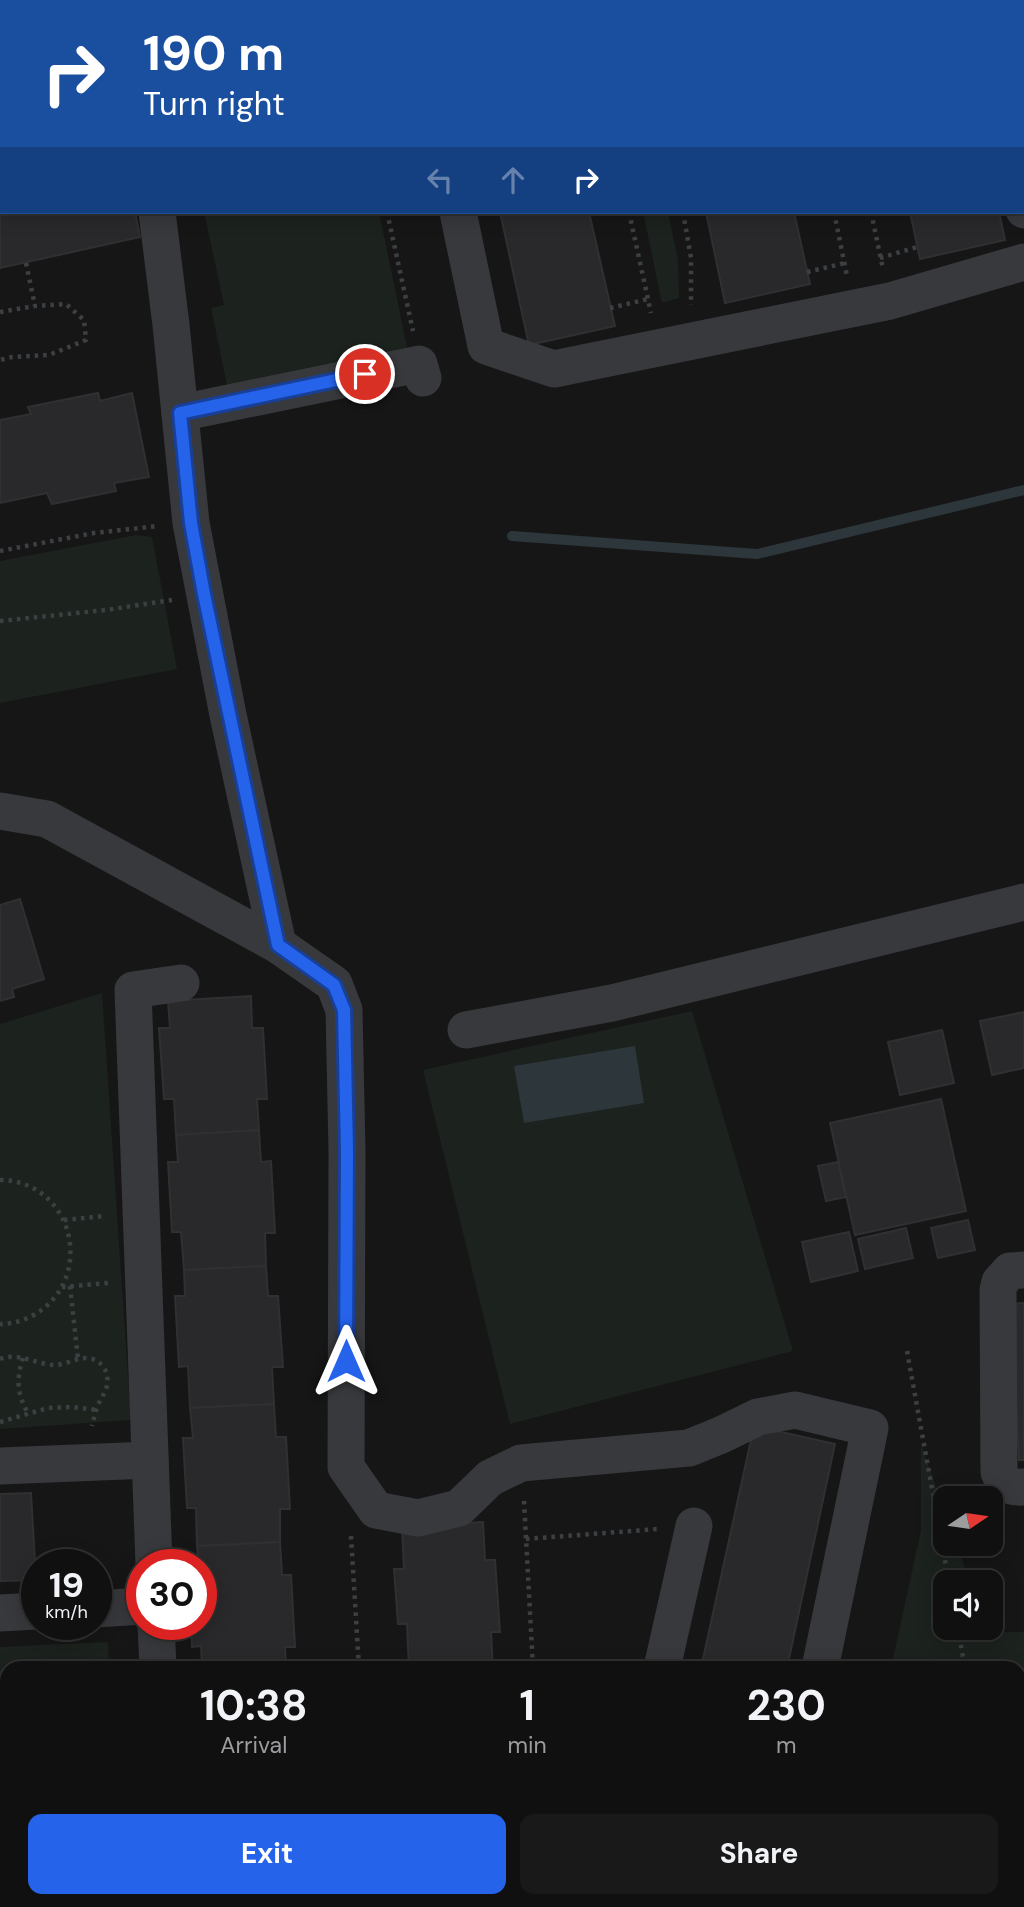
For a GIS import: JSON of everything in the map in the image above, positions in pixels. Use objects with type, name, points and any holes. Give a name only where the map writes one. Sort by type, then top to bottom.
[{"type":"street","points":[[157,214],[191,523],[278,945]]},
{"type":"street","points":[[458,214],[486,346],[554,369],[890,301],[1024,262]]},
{"type":"street","points":[[180,413],[419,363],[423,379]]},
{"type":"street","points":[[0,811],[47,819],[278,945],[334,985],[344,1010],[347,1151],[346,1467],[376,1510],[418,1518],[459,1508],[490,1478],[521,1464],[689,1448],[721,1436],[758,1417],[795,1410],[870,1428],[821,1661]]},
{"type":"street","points":[[466,1030],[612,1003],[1024,902]]},
{"type":"street","points":[[153,1549],[133,990],[181,983]]},
{"type":"street","points":[[1024,1270],[1010,1271],[1000,1282],[998,1290],[999,1472],[1008,1485],[1024,1487]]},
{"type":"street","points":[[0,1466],[150,1460]]},
{"type":"street","points":[[664,1661],[694,1526]]},
{"type":"street","points":[[0,1613],[21,1612]]},
{"type":"street","points":[[157,1640],[158,1661]]},
{"type":"path","points":[[387,214],[414,337]]},
{"type":"path","points":[[629,214],[648,299],[675,344]]},
{"type":"path","points":[[675,344],[691,258],[683,214]]},
{"type":"path","points":[[834,214],[854,308]]},
{"type":"path","points":[[871,214],[890,301]]},
{"type":"path","points":[[880,258],[917,247]]},
{"type":"path","points":[[26,262],[35,306]]},
{"type":"path","points":[[807,272],[845,263]]},
{"type":"path","points":[[610,308],[648,299]]},
{"type":"path","points":[[0,312],[66,304],[84,320],[86,340],[48,355],[0,360]]},
{"type":"path","points":[[0,551],[94,533],[191,523]]},
{"type":"path","points":[[0,621],[106,610],[204,594]]},
{"type":"path","points":[[0,1180],[27,1185],[43,1195],[64,1220],[71,1242],[71,1261],[66,1280],[56,1297],[43,1310],[25,1319],[0,1324]]},
{"type":"path","points":[[64,1220],[141,1212]]},
{"type":"path","points":[[62,1287],[144,1279]]},
{"type":"path","points":[[70,1286],[78,1359]]},
{"type":"path","points":[[907,1350],[948,1570]]},
{"type":"path","points":[[0,1359],[7,1356],[58,1365],[78,1359],[93,1359],[105,1370],[108,1383],[97,1410],[48,1408],[0,1422]]},
{"type":"path","points":[[23,1358],[17,1384],[20,1399],[28,1413]]},
{"type":"path","points":[[521,1464],[533,1661]]},
{"type":"path","points":[[526,1539],[694,1526]]},
{"type":"path","points":[[351,1532],[359,1661]]},
{"type":"path","points":[[960,1640],[964,1661]]},
{"type":"shaded area","points":[[204,214],[379,214],[408,352],[228,390],[211,308],[224,305]]},
{"type":"shaded area","points":[[643,214],[668,214],[678,260],[679,298],[662,303]]},
{"type":"shaded area","points":[[136,535],[152,537],[177,669],[0,703],[0,561]]},
{"type":"shaded area","points":[[102,993],[131,1420],[0,1429],[0,1024]]},
{"type":"shaded area","points":[[692,1011],[793,1351],[510,1424],[423,1070]]},
{"type":"shaded area","points":[[635,1046],[644,1103],[524,1123],[514,1066]]},
{"type":"shaded area","points":[[921,1445],[936,1486],[933,1486],[933,1556],[961,1556],[966,1570],[933,1570],[933,1640],[1003,1640],[1003,1632],[1024,1632],[1024,1661],[893,1661],[921,1530]]},
{"type":"shaded area","points":[[108,1642],[109,1661],[0,1661],[0,1647]]},
{"type":"building","points":[[0,214],[135,214],[140,237],[0,268]]},
{"type":"building","points":[[500,214],[589,214],[615,326],[529,345]]},
{"type":"building","points":[[706,214],[794,214],[810,284],[725,303]]},
{"type":"building","points":[[910,214],[999,214],[1005,240],[920,259]]},
{"type":"building","points":[[98,393],[100,401],[132,393],[149,477],[114,483],[116,491],[52,504],[47,493],[0,503],[0,420],[31,414],[28,407]]},
{"type":"building","points":[[20,899],[44,979],[12,989],[14,997],[0,1001],[0,905]]},
{"type":"building","points":[[251,996],[252,1028],[263,1028],[267,1099],[257,1099],[259,1130],[176,1135],[174,1099],[164,1099],[159,1028],[170,1028],[168,1001]]},
{"type":"building","points":[[1024,1012],[1024,1068],[992,1075],[980,1021]]},
{"type":"building","points":[[942,1030],[954,1083],[900,1095],[888,1042]]},
{"type":"building","points":[[941,1099],[966,1211],[855,1235],[830,1123]]},
{"type":"building","points":[[259,1130],[261,1162],[271,1161],[275,1233],[265,1233],[266,1266],[184,1270],[181,1232],[172,1232],[168,1162],[178,1162],[176,1135]]},
{"type":"building","points":[[838,1162],[846,1197],[826,1201],[818,1166]]},
{"type":"building","points":[[968,1220],[975,1250],[938,1258],[931,1228]]},
{"type":"building","points":[[906,1228],[913,1258],[865,1269],[858,1239]]},
{"type":"building","points":[[849,1232],[858,1271],[811,1282],[802,1242]]},
{"type":"building","points":[[266,1266],[268,1296],[278,1296],[283,1367],[272,1367],[274,1404],[190,1408],[188,1366],[179,1367],[175,1296],[185,1296],[184,1270]]},
{"type":"building","points":[[1024,1303],[1024,1460],[1019,1460],[1011,1304]]},
{"type":"building","points":[[274,1404],[276,1437],[286,1437],[290,1509],[280,1509],[280,1542],[197,1546],[196,1508],[187,1508],[183,1438],[193,1438],[190,1408]]},
{"type":"building","points":[[754,1426],[835,1444],[788,1661],[703,1661]]},
{"type":"building","points":[[31,1493],[34,1549],[21,1549],[21,1580],[0,1581],[0,1494]]},
{"type":"building","points":[[483,1522],[485,1560],[495,1560],[500,1632],[491,1632],[493,1661],[409,1661],[407,1624],[398,1624],[394,1569],[404,1569],[402,1527]]},
{"type":"building","points":[[280,1542],[282,1575],[291,1575],[295,1647],[285,1647],[286,1661],[202,1661],[201,1646],[192,1647],[192,1640],[217,1640],[217,1549],[197,1549],[197,1546]]},
{"type":"waterway","points":[[512,536],[757,554],[1024,490]]},
{"type":"route","points":[[346,1361],[347,1151],[344,1010],[334,985],[278,945],[204,594],[191,523],[180,413],[365,374]]}]
